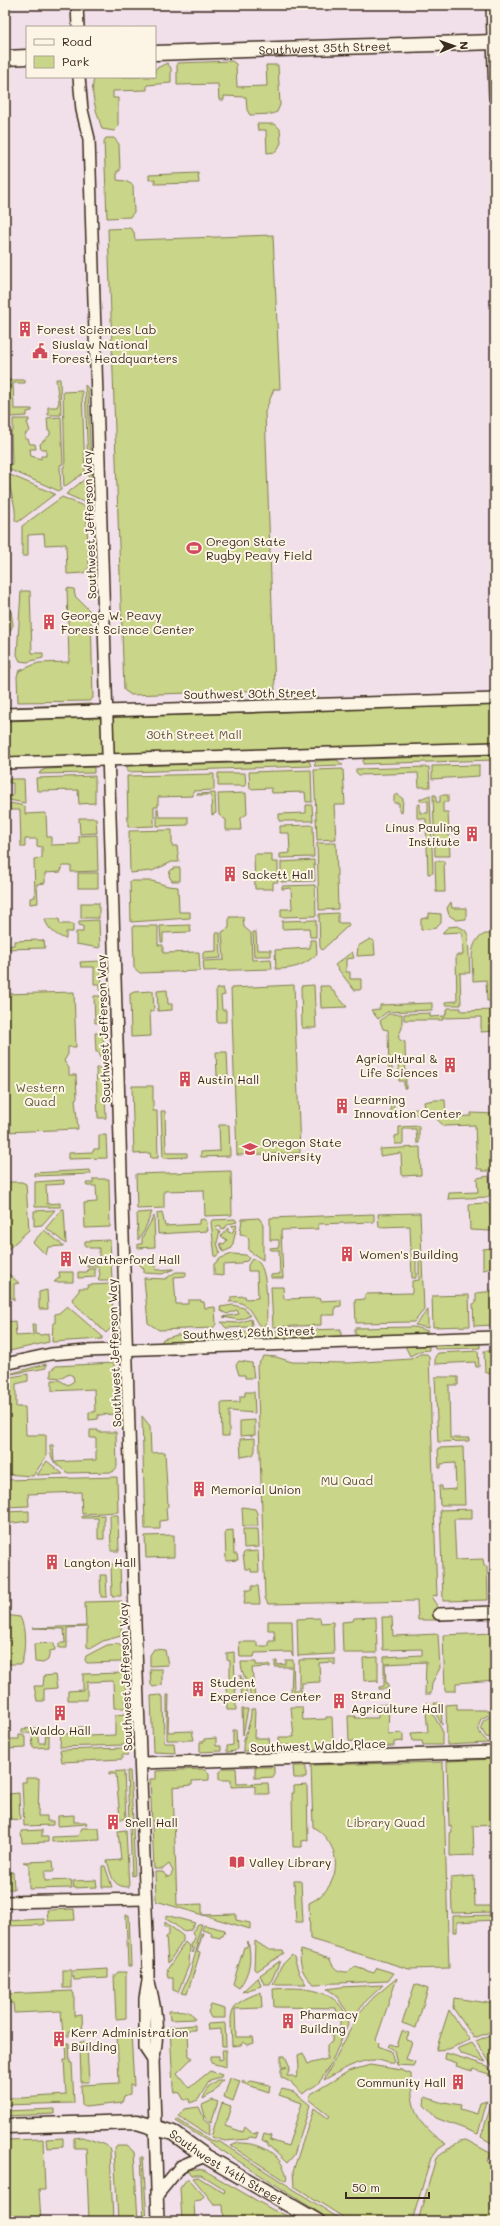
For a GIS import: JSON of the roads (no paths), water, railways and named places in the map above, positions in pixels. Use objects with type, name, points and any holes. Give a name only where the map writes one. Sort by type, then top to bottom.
[{"type":"main road","name":"Southwest 35th Street","points":[[156,53],[494,42]]},
{"type":"main road","points":[[5,58],[26,58]]},
{"type":"main road","name":"Southwest 14th Street","points":[[5,2126],[137,2122],[155,2127],[173,2133],[205,2156],[317,2221]]},
{"type":"street","points":[[77,5],[78,26]]},
{"type":"street","points":[[492,5],[495,98]]},
{"type":"street","name":"Southwest Jefferson Way","points":[[79,78],[82,110],[89,139],[106,710],[148,1981],[145,1999],[145,2048],[153,2060],[158,2221]]},
{"type":"street","name":"Southwest 30th Street","points":[[5,714],[495,699]]},
{"type":"street","points":[[5,763],[495,748]]},
{"type":"street","name":"Southwest 26th Street","points":[[5,1364],[51,1354],[127,1349],[495,1337]]},
{"type":"street","points":[[439,1614],[495,1612]]},
{"type":"street","name":"Southwest Waldo Place","points":[[141,1763],[495,1752]]},
{"type":"street","points":[[5,1902],[145,1899]]},
{"type":"street","points":[[157,2195],[181,2166],[205,2156]]},
{"type":"place","name":"Forest Sciences Lab","points":[[25,329]]},
{"type":"place","name":"Siuslaw National Forest Headquarters","points":[[40,351]]},
{"type":"place","name":"Oregon State Rugby Peavy Field","points":[[194,548]]},
{"type":"place","name":"George W. Peavy Forest Science Center","points":[[49,622]]},
{"type":"place","name":"Linus Pauling Institute","points":[[472,834]]},
{"type":"place","name":"Sackett Hall","points":[[230,874]]},
{"type":"place","name":"Agricultural & Life Sciences","points":[[450,1065]]},
{"type":"place","name":"Austin Hall","points":[[185,1079]]},
{"type":"place","name":"Learning Innovation Center","points":[[342,1106]]},
{"type":"place","name":"Oregon State University","points":[[250,1149]]},
{"type":"place","name":"Women's Building","points":[[347,1254]]},
{"type":"place","name":"Weatherford Hall","points":[[66,1259]]},
{"type":"place","name":"Memorial Union","points":[[199,1489]]},
{"type":"place","name":"Langton Hall","points":[[52,1562]]},
{"type":"place","name":"Student Experience Center","points":[[198,1689]]},
{"type":"place","name":"Strand Agriculture Hall","points":[[339,1701]]},
{"type":"place","name":"Waldo Hall","points":[[60,1713]]},
{"type":"place","name":"Snell Hall","points":[[113,1822]]},
{"type":"place","name":"Valley Library","points":[[237,1862]]},
{"type":"place","name":"Pharmacy Building","points":[[288,2021]]},
{"type":"place","name":"Kerr Administration Building","points":[[59,2039]]},
{"type":"place","name":"Community Hall","points":[[458,2082]]},
{"type":"park label","name":"30th Street Mall","points":[[194,734]]},
{"type":"park label","name":"Western Quad","points":[[40,1094]]},
{"type":"park label","name":"MU Quad","points":[[347,1480]]},
{"type":"park label","name":"Library Quad","points":[[386,1822]]}]
